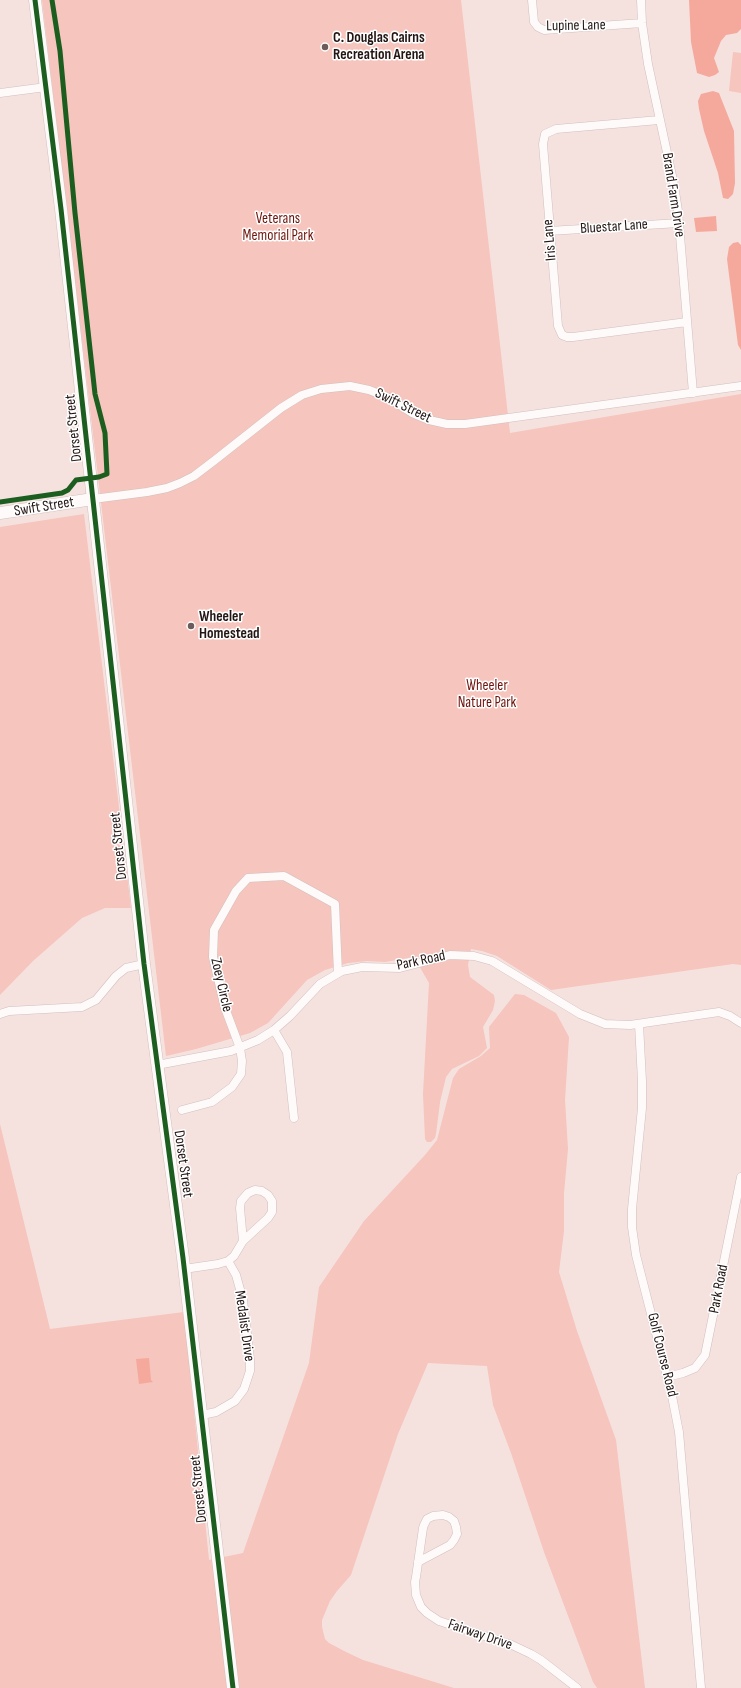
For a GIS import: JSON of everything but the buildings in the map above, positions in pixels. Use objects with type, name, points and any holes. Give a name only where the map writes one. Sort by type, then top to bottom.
[{"type":"street","name":"Dorset Street","points":[[35,0],[94,499],[144,964],[184,1269],[233,1688]]},
{"type":"street","name":"Lupine Lane","points":[[532,0],[534,22],[538,27],[544,30],[642,23]]},
{"type":"street","name":"Brand Farm Drive","points":[[641,0],[642,23],[659,120],[674,185],[679,222],[693,393]]},
{"type":"street","points":[[0,94],[46,88]]},
{"type":"street","name":"Iris Lane","points":[[659,120],[556,129],[550,130],[545,134],[543,144],[549,232],[558,326],[562,335],[572,337],[687,322]]},
{"type":"street","name":"Bluestar Lane","points":[[549,232],[679,222]]},
{"type":"street","name":"Swift Street","points":[[0,514],[154,490],[180,483],[194,476],[280,408],[302,395],[321,389],[350,386],[369,390],[387,397],[421,417],[438,422],[456,424],[484,423],[741,386]]},
{"type":"street","name":"Zoey Circle","points":[[240,1048],[225,1008],[213,957],[214,930],[236,890],[248,878],[284,876],[335,904],[338,973]]},
{"type":"street","name":"Park Road","points":[[157,1065],[240,1048],[258,1040],[274,1030],[290,1016],[320,984],[338,973],[362,967],[400,968],[443,956],[474,956],[499,964],[589,1019],[613,1025],[639,1024],[719,1012],[730,1016],[741,1023]]},
{"type":"street","points":[[0,1014],[13,1010],[82,1007],[96,1000],[116,976],[126,968],[144,964]]},
{"type":"street","name":"Golf Course Road","points":[[639,1024],[642,1108],[632,1209],[632,1227],[636,1254],[676,1415],[681,1453],[701,1688]]},
{"type":"street","points":[[274,1030],[287,1052],[294,1118]]},
{"type":"street","points":[[182,1110],[212,1102],[232,1087],[242,1074],[240,1048]]},
{"type":"street","name":"Park Road","points":[[667,1377],[695,1368],[705,1355],[741,1177]]},
{"type":"street","points":[[184,1269],[228,1261],[237,1252],[243,1241],[268,1218],[272,1212],[273,1204],[271,1198],[262,1191],[255,1190],[248,1192],[241,1201],[243,1241]]},
{"type":"street","name":"Medalist Drive","points":[[202,1416],[216,1412],[235,1401],[244,1389],[250,1371],[243,1300],[236,1275],[228,1261]]},
{"type":"street","name":"Fairway Drive","points":[[418,1562],[450,1545],[454,1540],[456,1527],[454,1522],[449,1517],[436,1515],[430,1517],[425,1522],[423,1528],[415,1582],[418,1601],[427,1613],[439,1621],[512,1645],[542,1660],[577,1688]]},
{"type":"green space","name":"Wheeler Nature Park","points":[[42,0],[461,0],[510,433],[741,394],[741,965],[733,964],[551,990],[497,956],[471,949],[468,965],[470,977],[494,995],[495,1001],[493,1010],[483,1027],[487,1048],[479,1056],[452,1069],[446,1077],[440,1102],[436,1134],[435,1138],[431,1142],[427,1142],[425,1139],[423,1094],[429,983],[414,957],[385,962],[367,961],[348,963],[325,970],[307,980],[268,1023],[250,1033],[166,1056]]},
{"type":"green space","points":[[733,52],[741,53],[741,93],[729,91]]},
{"type":"green space","points":[[84,514],[131,908],[105,908],[82,918],[33,961],[0,995],[0,527]]},
{"type":"green space","points":[[515,994],[524,995],[556,1013],[569,1037],[565,1100],[568,1149],[564,1193],[564,1231],[559,1272],[577,1331],[616,1440],[645,1688],[597,1688],[593,1682],[544,1552],[511,1453],[493,1405],[487,1366],[428,1363],[398,1434],[351,1575],[330,1601],[322,1620],[322,1627],[325,1639],[329,1643],[363,1660],[454,1688],[0,1688],[0,1124],[50,1329],[184,1312],[209,1560],[243,1553],[309,1363],[319,1287],[364,1221],[437,1140],[453,1078],[459,1069],[481,1056],[490,1048],[489,1027]]},
{"type":"shaded area","points":[[689,0],[741,0],[741,29],[737,33],[726,35],[721,41],[714,58],[719,72],[709,77],[697,73],[691,42]]},
{"type":"shaded area","points":[[713,91],[719,93],[734,131],[735,183],[733,194],[728,199],[723,198],[718,173],[704,131],[699,109],[698,101],[701,94]]},
{"type":"shaded area","points":[[716,216],[717,231],[696,232],[694,218]]},
{"type":"shaded area","points":[[738,242],[741,245],[741,350],[738,345],[727,259],[729,247],[733,243]]},
{"type":"shaded area","points":[[149,1358],[151,1380],[153,1382],[139,1384],[136,1359]]},
{"type":"cycle path","points":[[35,0],[61,209],[144,964],[183,1258],[233,1688]]},
{"type":"cycle path","points":[[0,502],[62,493],[68,490],[76,480],[99,477],[107,474],[105,433],[95,394],[75,213],[60,51],[52,0]]},
{"type":"place","name":"C. Douglas Cairns Recreation Arena","points":[[325,47]]},
{"type":"place","name":"Wheeler Homestead","points":[[191,626]]},
{"type":"park label","name":"Veterans Memorial Park","points":[[278,228]]}]
